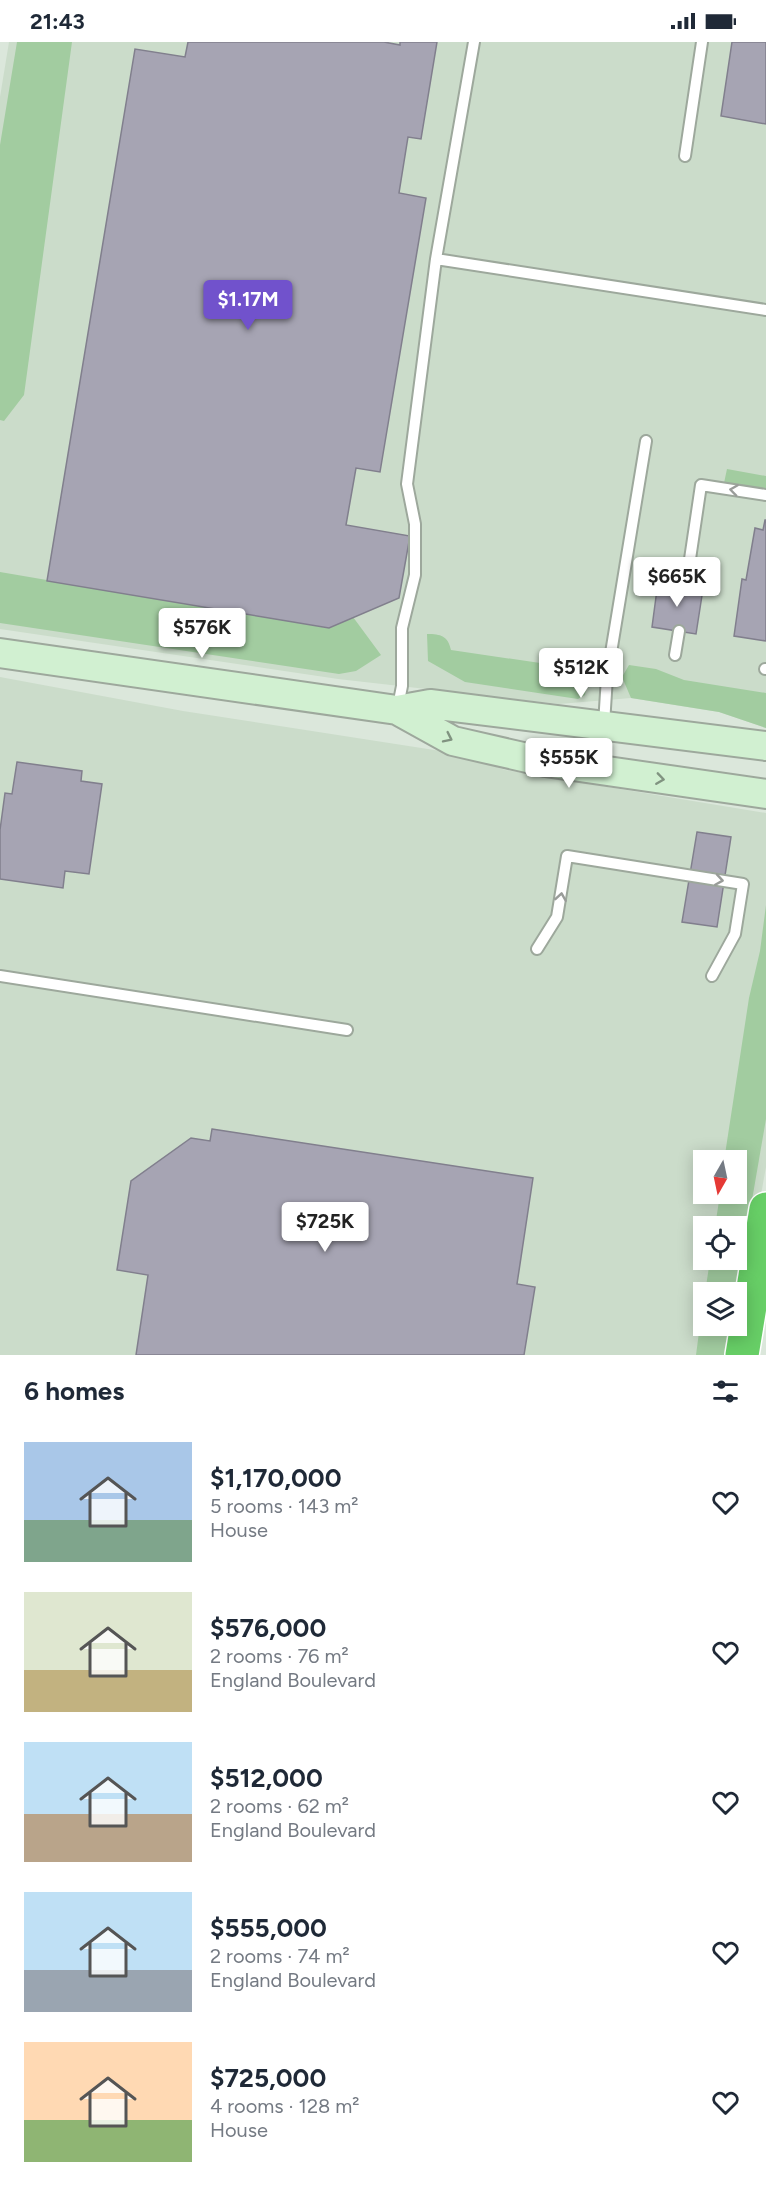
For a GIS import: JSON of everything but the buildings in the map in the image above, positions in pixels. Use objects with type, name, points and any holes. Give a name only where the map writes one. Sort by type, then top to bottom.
[{"type":"highway","points":[[742,1355],[766,1209]]},
{"type":"highway","points":[[758,1355],[766,1308]]},
{"type":"street","points":[[0,653],[397,710],[430,704],[766,746]]},
{"type":"street","points":[[397,710],[453,741],[465,744],[545,762],[766,794]]},
{"type":"lane","points":[[397,710],[402,686],[402,628],[415,575],[415,524],[407,484],[436,259],[474,42]]},
{"type":"lane","points":[[685,156],[702,42]]},
{"type":"lane","points":[[436,259],[766,310]]},
{"type":"lane","points":[[604,725],[607,677],[646,441]]},
{"type":"lane","points":[[686,586],[701,485],[766,495]]},
{"type":"lane","points":[[675,655],[679,632]]},
{"type":"lane","points":[[537,949],[558,917],[567,855],[743,884],[735,934],[712,976]]},
{"type":"lane","points":[[0,976],[347,1030]]},
{"type":"shaded area","points":[[9,42],[766,42],[766,728],[719,712],[631,698],[559,704],[338,679],[0,629],[0,97]]},
{"type":"shaded area","points":[[0,677],[183,711],[460,754],[505,770],[766,813],[766,1167],[745,1282],[693,1282],[693,1336],[735,1336],[732,1355],[0,1355]]},
{"type":"green space","points":[[17,42],[72,42],[24,395],[4,421],[0,420],[0,145]]},
{"type":"green space","points":[[727,469],[766,476],[766,489],[724,483]]},
{"type":"green space","points":[[0,572],[328,628],[353,617],[381,655],[356,671],[339,674],[0,623]]},
{"type":"green space","points":[[427,634],[443,637],[451,650],[574,668],[580,660],[590,667],[585,695],[578,699],[465,682],[428,661]]},
{"type":"green space","points":[[629,665],[656,669],[684,680],[766,693],[766,728],[719,712],[631,698],[622,677]]},
{"type":"green space","points":[[766,905],[766,1119],[747,1229],[747,1216],[717,1216],[718,1204],[747,1204],[747,1150],[726,1150],[749,998],[760,951]]},
{"type":"green space","points":[[708,1270],[740,1270],[738,1282],[707,1282]]},
{"type":"green space","points":[[699,1336],[728,1336],[725,1355],[696,1355]]}]
